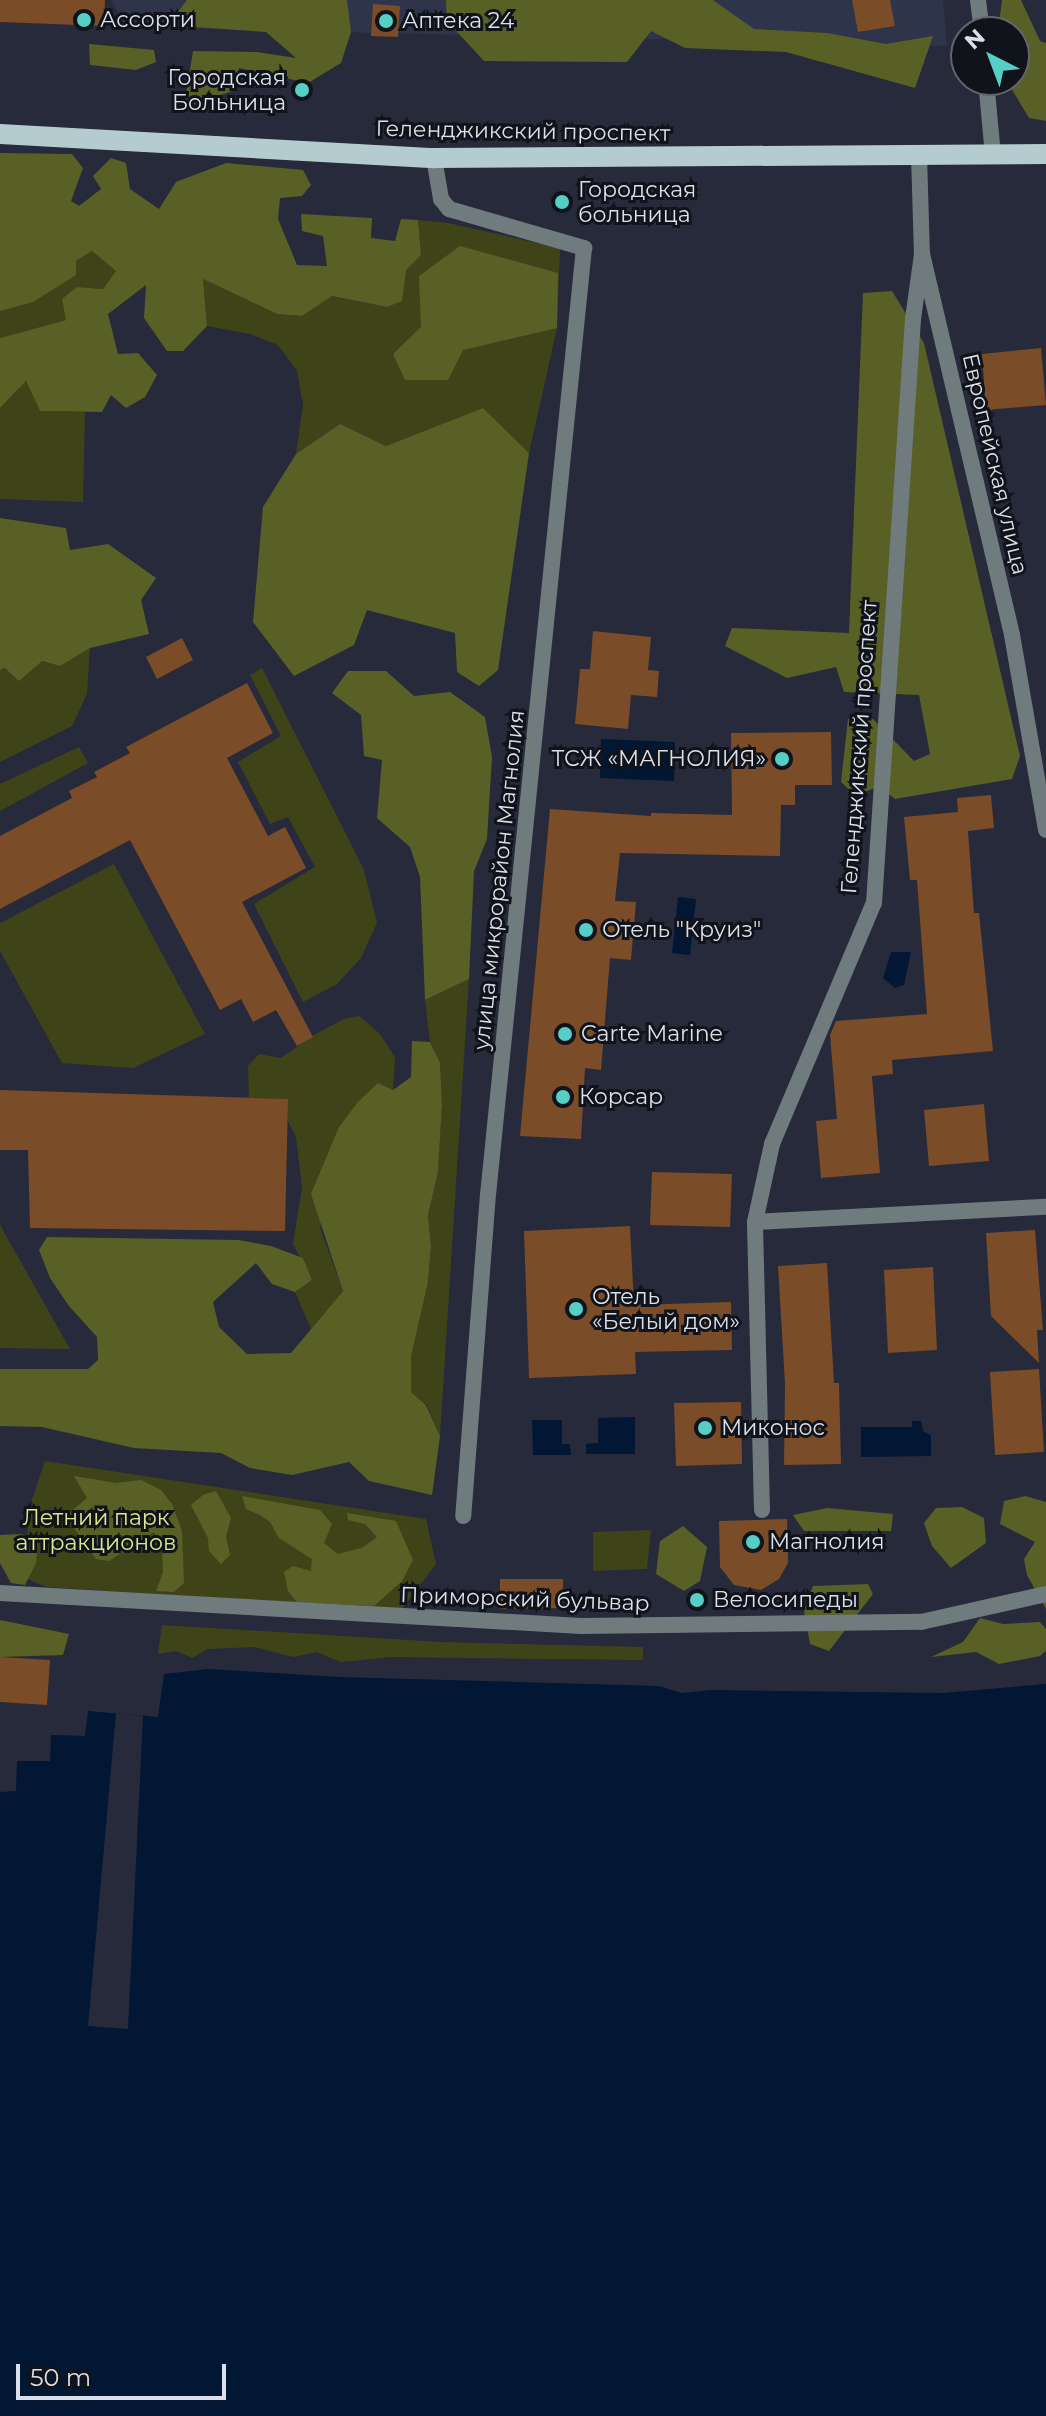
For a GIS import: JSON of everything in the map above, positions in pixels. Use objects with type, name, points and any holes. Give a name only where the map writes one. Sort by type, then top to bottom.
[{"type":"main road","name":"Геленджикский проспект","points":[[0,134],[434,158],[1046,154]]},
{"type":"street","points":[[987,96],[993,155]]},
{"type":"street","name":"Европейская улица","points":[[919,155],[922,254],[1012,635],[1046,830]]},
{"type":"street","name":"улица микрорайон Магнолия","points":[[434,158],[438,188],[449,209],[584,248],[488,1194],[463,1516]]},
{"type":"street","name":"Геленджикский проспект","points":[[762,1510],[755,1222],[772,1144],[874,903],[913,319],[922,254]]},
{"type":"street","points":[[755,1222],[1046,1207]]},
{"type":"street","name":"Приморский бульвар","points":[[0,1593],[581,1626],[921,1622],[1046,1594]]},
{"type":"shaded area","points":[[111,0],[943,0],[947,46],[126,27]]},
{"type":"shaded area","points":[[601,739],[675,742],[674,781],[600,778]]},
{"type":"shaded area","points":[[678,897],[696,899],[690,955],[672,953]]},
{"type":"shaded area","points":[[891,952],[911,952],[904,985],[895,988],[883,978]]},
{"type":"shaded area","points":[[635,1417],[635,1454],[586,1454],[586,1444],[598,1443],[598,1418]]},
{"type":"shaded area","points":[[532,1420],[562,1420],[562,1444],[570,1444],[571,1455],[533,1455]]},
{"type":"shaded area","points":[[912,1421],[921,1421],[923,1431],[931,1435],[931,1456],[861,1457],[861,1427],[912,1427]]},
{"type":"shaded area","points":[[209,1669],[339,1677],[659,1686],[681,1693],[711,1690],[943,1693],[1046,1684],[1046,2416],[0,2416],[0,1792],[16,1791],[17,1761],[50,1761],[51,1735],[85,1736],[88,1711],[158,1717],[164,1674]]},
{"type":"green space","points":[[187,0],[347,0],[351,32],[341,63],[308,83],[239,68],[233,91],[184,107],[193,51],[257,52],[296,58],[266,32],[180,26],[177,13]]},
{"type":"green space","points":[[446,0],[713,0],[754,29],[827,33],[886,44],[933,36],[915,88],[786,52],[685,48],[651,31],[627,62],[484,61],[447,21]]},
{"type":"green space","points":[[1002,0],[1021,0],[1028,16],[1000,16]]},
{"type":"green space","points":[[1030,19],[1040,41],[1046,43],[1046,121],[1029,118],[1016,96],[1030,96]]},
{"type":"green space","points":[[89,44],[154,50],[156,62],[136,70],[90,65]]},
{"type":"green space","points":[[0,153],[72,154],[83,168],[71,201],[79,206],[101,189],[93,176],[111,158],[126,163],[130,189],[159,209],[176,182],[226,163],[303,170],[311,185],[302,196],[280,198],[278,219],[297,265],[327,266],[323,236],[302,231],[301,214],[372,218],[371,238],[395,241],[401,219],[418,220],[421,255],[406,270],[402,301],[387,307],[332,296],[302,316],[277,314],[203,279],[207,326],[183,351],[167,351],[144,318],[146,285],[108,314],[118,354],[138,353],[157,375],[145,397],[126,408],[111,395],[102,412],[40,411],[26,381],[0,408],[0,338],[66,320],[62,299],[77,287],[103,289],[116,271],[92,251],[76,261],[76,275],[33,302],[0,311]]},
{"type":"green space","points":[[418,220],[448,223],[560,248],[557,328],[529,453],[483,408],[386,446],[340,424],[296,454],[303,405],[297,371],[278,345],[250,334],[207,326],[203,279],[277,314],[302,316],[331,296],[387,307],[406,270],[421,255]]},
{"type":"green space","points":[[460,246],[558,273],[557,328],[463,350],[448,380],[405,380],[393,354],[421,327],[419,276]]},
{"type":"green space","points":[[92,251],[116,271],[103,289],[77,287],[66,320],[0,338],[0,311],[76,275],[76,261]]},
{"type":"green space","points":[[892,291],[924,343],[1020,756],[1012,779],[895,799],[879,786],[856,796],[841,782],[848,719],[873,719],[914,761],[930,754],[919,695],[844,692],[836,667],[787,678],[725,646],[732,628],[849,633],[863,293]]},
{"type":"green space","points":[[26,381],[40,411],[85,412],[83,502],[0,499],[0,408]]},
{"type":"green space","points":[[483,408],[529,453],[498,670],[479,686],[457,672],[455,633],[367,610],[354,645],[294,676],[253,622],[263,507],[296,454],[340,424],[386,446]]},
{"type":"green space","points":[[0,518],[66,528],[70,550],[108,544],[156,578],[141,600],[149,634],[90,648],[60,666],[42,661],[19,681],[5,668],[0,670]]},
{"type":"green space","points":[[90,648],[87,694],[72,726],[0,762],[0,670],[42,661],[60,666]]},
{"type":"green space","points":[[262,668],[364,870],[377,923],[361,958],[337,984],[303,1002],[254,904],[315,867],[288,817],[270,824],[238,762],[281,736],[250,675]]},
{"type":"green space","points":[[348,671],[386,671],[414,696],[450,692],[485,717],[492,757],[487,839],[474,871],[469,979],[425,1000],[420,877],[410,847],[377,818],[382,760],[364,756],[361,715],[332,693]]},
{"type":"green space","points":[[79,747],[88,763],[0,811],[0,784]]},
{"type":"green space","points":[[114,864],[205,1034],[133,1068],[62,1063],[0,951],[0,923]]},
{"type":"green space","points":[[469,979],[440,1436],[427,1405],[411,1392],[411,1357],[428,1282],[431,1246],[428,1215],[438,1172],[442,1105],[440,1064],[430,1042],[425,1000]]},
{"type":"green space","points":[[359,1016],[379,1033],[395,1057],[393,1090],[378,1083],[339,1127],[320,1228],[343,1291],[311,1329],[295,1292],[312,1280],[293,1244],[302,1188],[296,1137],[287,1119],[288,1099],[249,1098],[248,1066],[259,1054],[281,1058],[314,1035],[344,1019]]},
{"type":"green space","points":[[412,1041],[430,1042],[440,1063],[442,1105],[438,1172],[428,1215],[431,1246],[428,1282],[411,1357],[411,1392],[426,1405],[440,1436],[432,1495],[369,1481],[349,1462],[292,1475],[250,1468],[221,1453],[134,1448],[42,1427],[0,1426],[0,1369],[88,1369],[98,1360],[97,1337],[69,1306],[50,1278],[39,1250],[47,1237],[239,1240],[271,1246],[303,1258],[312,1280],[295,1292],[272,1284],[256,1263],[213,1302],[219,1327],[247,1354],[291,1353],[343,1291],[311,1194],[339,1127],[358,1102],[378,1083],[393,1090],[411,1077]]},
{"type":"green space","points":[[0,1224],[5,1234],[70,1349],[0,1348]]},
{"type":"green space","name":"Летний парк аттракционов","points":[[45,1461],[426,1519],[436,1564],[402,1609],[47,1587],[25,1578],[29,1508]]},
{"type":"green space","points":[[74,1476],[116,1483],[141,1480],[161,1490],[172,1504],[182,1531],[184,1583],[174,1592],[156,1591],[163,1572],[162,1549],[154,1532],[109,1561],[96,1559],[72,1525],[70,1512],[87,1498]]},
{"type":"green space","points":[[216,1491],[231,1518],[226,1537],[230,1555],[221,1564],[209,1551],[208,1538],[191,1505],[203,1495]]},
{"type":"green space","points":[[242,1496],[320,1510],[332,1524],[324,1543],[338,1554],[362,1548],[377,1537],[365,1524],[348,1520],[347,1513],[396,1521],[413,1560],[402,1581],[374,1606],[297,1602],[288,1591],[284,1572],[293,1566],[311,1571],[312,1559],[279,1538],[270,1522],[246,1509]]},
{"type":"green space","points":[[1025,1496],[1046,1502],[1046,1609],[1027,1575],[1024,1559],[1035,1542],[1000,1524],[1004,1501]]},
{"type":"green space","points":[[962,1507],[984,1518],[986,1543],[951,1568],[932,1546],[924,1523],[936,1508]]},
{"type":"green space","points":[[827,1508],[893,1514],[891,1531],[804,1531],[793,1515]]},
{"type":"green space","points":[[683,1526],[707,1547],[700,1581],[684,1591],[656,1574],[660,1541]]},
{"type":"green space","points":[[651,1530],[647,1569],[593,1571],[593,1532]]},
{"type":"green space","points":[[22,1534],[38,1543],[36,1563],[25,1585],[11,1583],[0,1563],[0,1535]]},
{"type":"green space","points":[[868,1584],[873,1594],[829,1651],[810,1644],[804,1612],[813,1586]]},
{"type":"green space","points":[[980,1618],[1003,1624],[1040,1622],[1046,1629],[1046,1651],[1040,1656],[999,1664],[976,1652],[931,1657],[963,1642]]},
{"type":"green space","points":[[0,1620],[69,1634],[63,1655],[0,1657]]},
{"type":"green space","points":[[162,1625],[441,1642],[643,1647],[643,1660],[391,1657],[341,1662],[316,1652],[293,1657],[255,1647],[208,1649],[192,1658],[176,1651],[158,1654]]},
{"type":"pier","points":[[116,1713],[143,1716],[128,2029],[88,2026]]},
{"type":"building","points":[[0,0],[105,0],[104,26],[0,22]]},
{"type":"building","points":[[852,0],[890,0],[895,26],[858,32]]},
{"type":"building","name":"Аптека 24","points":[[373,4],[400,6],[398,37],[371,36]]},
{"type":"building","points":[[1041,348],[1046,405],[986,410],[982,354]]},
{"type":"building","points":[[593,631],[651,637],[648,670],[659,671],[657,697],[631,695],[628,729],[575,724],[580,669],[590,669]]},
{"type":"building","points":[[182,638],[193,660],[157,679],[146,657]]},
{"type":"building","points":[[247,683],[273,733],[227,758],[268,836],[285,827],[306,868],[242,902],[313,1037],[297,1046],[276,1010],[253,1022],[241,999],[220,1010],[130,840],[0,909],[0,836],[72,798],[69,791],[97,777],[94,772],[130,753],[126,747]]},
{"type":"building","points":[[831,732],[832,785],[795,785],[795,805],[781,805],[780,856],[620,853],[615,901],[636,902],[631,960],[610,958],[601,1070],[585,1068],[581,1139],[520,1136],[550,809],[651,816],[651,813],[732,815],[731,733]]},
{"type":"building","points":[[991,795],[994,828],[968,831],[974,913],[979,913],[993,1051],[892,1060],[893,1074],[872,1076],[880,1173],[821,1178],[816,1121],[837,1119],[830,1035],[836,1021],[927,1014],[917,880],[910,880],[904,817],[958,812],[957,798]]},
{"type":"building","points":[[0,1090],[288,1099],[285,1231],[30,1228],[28,1150],[0,1150]]},
{"type":"building","points":[[984,1104],[989,1161],[929,1166],[924,1110]]},
{"type":"building","points":[[652,1172],[732,1174],[730,1227],[650,1225]]},
{"type":"building","points":[[630,1226],[634,1305],[731,1302],[732,1350],[635,1352],[636,1374],[529,1378],[524,1231]]},
{"type":"building","points":[[1035,1230],[1043,1330],[1037,1330],[1039,1363],[991,1316],[986,1233]]},
{"type":"building","points":[[827,1263],[834,1383],[839,1383],[841,1464],[784,1465],[785,1384],[778,1266]]},
{"type":"building","points":[[933,1267],[937,1350],[888,1353],[884,1270]]},
{"type":"building","points":[[1039,1369],[1044,1452],[995,1455],[990,1372]]},
{"type":"building","points":[[741,1402],[742,1464],[676,1466],[674,1403]]},
{"type":"building","name":"Магнолия","points":[[787,1519],[788,1563],[779,1579],[761,1590],[734,1585],[720,1567],[719,1521]]},
{"type":"building","points":[[500,1579],[563,1579],[563,1608],[500,1609]]},
{"type":"building","points":[[0,1657],[50,1660],[47,1705],[0,1702]]},
{"type":"place","name":"Ассорти","points":[[84,20]]},
{"type":"place","name":"Аптека 24","points":[[386,21]]},
{"type":"place","name":"Городская Больница","points":[[302,90]]},
{"type":"place","name":"Городская больница","points":[[562,202]]},
{"type":"place","name":"ТСЖ «МАГНОЛИЯ»","points":[[782,759]]},
{"type":"place","name":"Отель \"Круиз\"","points":[[586,930]]},
{"type":"place","name":"Carte Marine","points":[[565,1034]]},
{"type":"place","name":"Корсар","points":[[563,1097]]},
{"type":"place","name":"Отель «Белый дом»","points":[[576,1309]]},
{"type":"place","name":"Миконос","points":[[705,1428]]},
{"type":"place","name":"Магнолия","points":[[753,1542]]},
{"type":"place","name":"Велосипеды","points":[[697,1600]]}]
